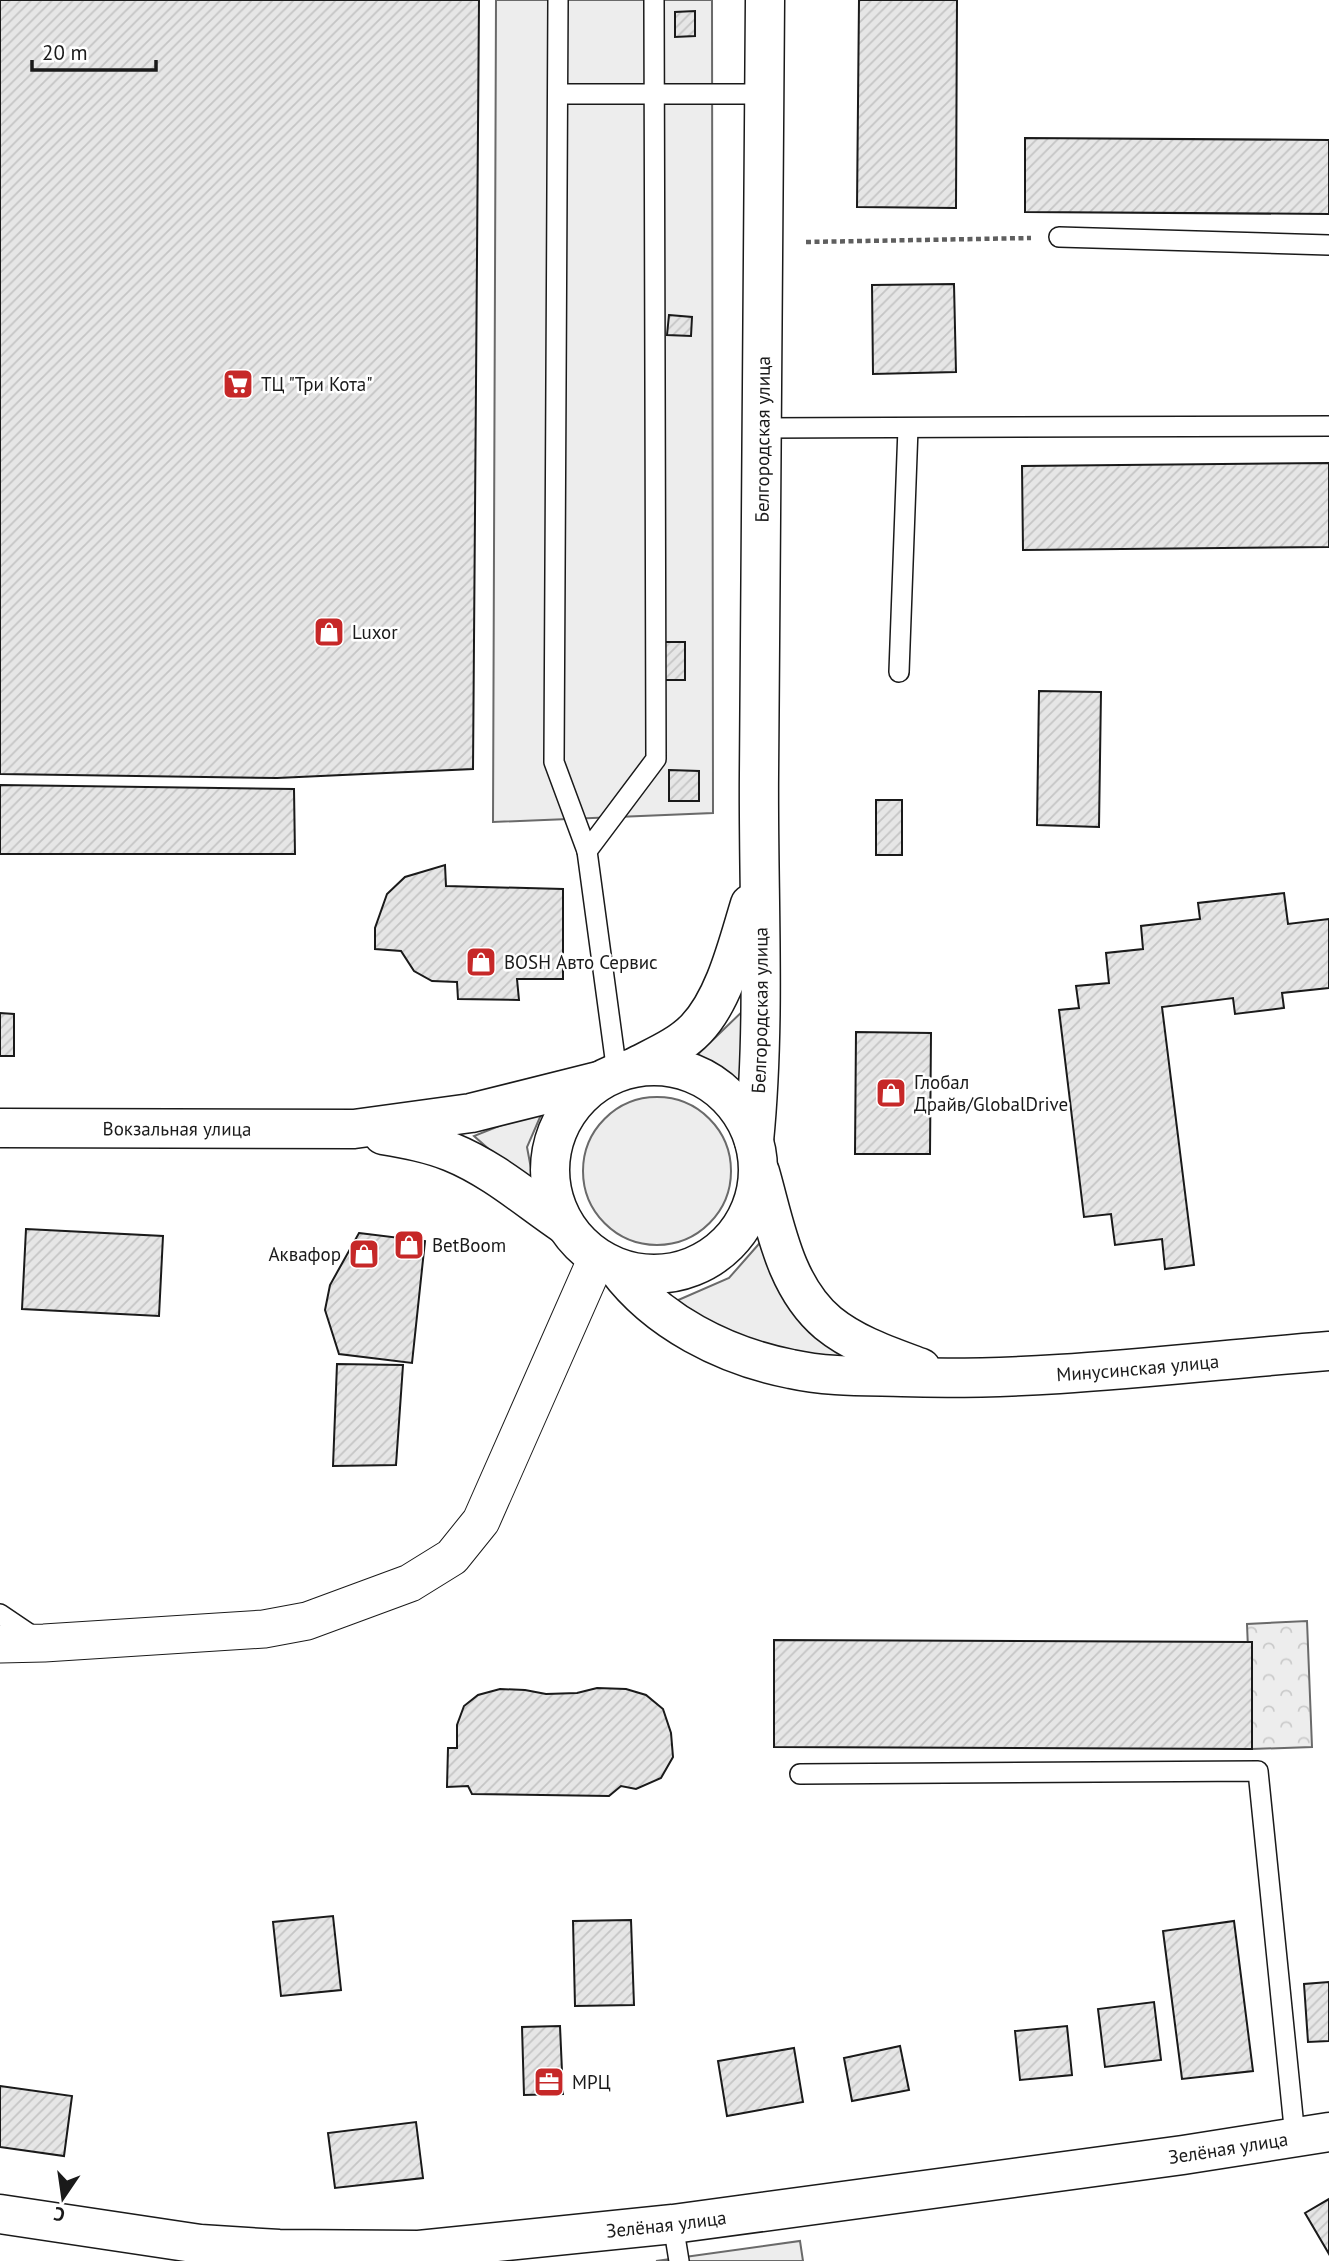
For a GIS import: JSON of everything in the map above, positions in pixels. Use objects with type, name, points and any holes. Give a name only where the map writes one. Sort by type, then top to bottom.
[{"type":"main road","name":"Белгородская улица","points":[[756,1153],[761,1038],[758,879],[765,0]]},
{"type":"main road","name":"Белгородская улица","points":[[617,1074],[679,1044],[696,1029],[714,1006],[758,879]]},
{"type":"main road","points":[[674,1068],[696,1075],[716,1087],[732,1102],[745,1121],[756,1153],[756,1191],[748,1215],[734,1237],[715,1255],[693,1267],[668,1274],[642,1274],[607,1263],[580,1244],[565,1225],[555,1203],[550,1180],[550,1157],[556,1134],[567,1113],[582,1095],[617,1074],[674,1068]]},
{"type":"main road","name":"Вокзальная улица","points":[[0,1128],[354,1129],[471,1113],[617,1074]]},
{"type":"main road","name":"Вокзальная улица","points":[[354,1129],[419,1142],[451,1152],[482,1167],[565,1225]]},
{"type":"main road","name":"Минусинская улица","points":[[756,1153],[783,1254],[797,1284],[811,1305],[829,1323],[862,1345],[945,1379]]},
{"type":"main road","name":"Минусинская улица","points":[[607,1263],[634,1290],[676,1323],[719,1346],[758,1361],[793,1370],[833,1375],[945,1379],[1026,1376],[1329,1351]]},
{"type":"main road","name":"Зелёная улица","points":[[0,2214],[200,2244],[279,2249],[419,2250],[673,2224],[1312,2135]]},
{"type":"street","points":[[0,1644],[264,1629],[307,1621],[410,1583],[452,1557],[481,1521],[607,1263]]},
{"type":"lane","points":[[558,0],[554,762],[587,851],[617,1074]]},
{"type":"lane","points":[[587,851],[656,759],[654,0]]},
{"type":"lane","points":[[558,94],[765,94]]},
{"type":"lane","points":[[1059,237],[1329,245]]},
{"type":"lane","points":[[763,428],[1329,426]]},
{"type":"lane","points":[[899,672],[908,428]]},
{"type":"lane","points":[[0,1614],[44,1643]]},
{"type":"lane","points":[[800,1774],[1258,1771],[1312,2135]]},
{"type":"lane","points":[[673,2224],[679,2261]]},
{"type":"path","points":[[806,242],[1059,237]]},
{"type":"shaded area","points":[[496,0],[712,0],[713,813],[493,822]]},
{"type":"shaded area","points":[[750,1004],[750,1105],[726,1074],[692,1060]]},
{"type":"shaded area","points":[[657,1097],[685,1102],[709,1119],[726,1143],[731,1171],[726,1199],[709,1223],[685,1240],[657,1245],[629,1240],[605,1223],[588,1199],[583,1171],[588,1143],[605,1119],[629,1102]]},
{"type":"shaded area","points":[[544,1108],[527,1147],[535,1190],[474,1136]]},
{"type":"shaded area","points":[[765,1237],[859,1366],[736,1341],[676,1301],[729,1278]]},
{"type":"shaded area","points":[[800,2241],[803,2261],[656,2261]]},
{"type":"green space","points":[[1307,1621],[1312,1747],[1252,1749],[1247,1624]]},
{"type":"building","name":"ТЦ \"Три Кота\"","points":[[0,0],[479,0],[473,769],[277,778],[0,774]]},
{"type":"building","points":[[859,0],[957,0],[956,208],[857,207]]},
{"type":"building","points":[[695,11],[695,36],[675,37],[675,12]]},
{"type":"building","points":[[1025,138],[1329,140],[1329,214],[1025,212]]},
{"type":"building","points":[[954,284],[956,372],[873,374],[872,285]]},
{"type":"building","points":[[669,315],[692,317],[691,336],[667,335]]},
{"type":"building","points":[[1329,463],[1329,547],[1023,550],[1022,466]]},
{"type":"building","points":[[660,642],[685,642],[685,680],[659,680]]},
{"type":"building","points":[[1039,691],[1101,692],[1099,827],[1037,825]]},
{"type":"building","points":[[669,770],[699,771],[699,801],[669,801]]},
{"type":"building","points":[[0,785],[294,789],[295,854],[0,854]]},
{"type":"building","points":[[876,800],[902,800],[902,855],[876,855]]},
{"type":"building","points":[[445,865],[446,886],[563,889],[563,979],[517,979],[519,1000],[458,999],[457,982],[432,981],[414,971],[401,951],[375,949],[375,928],[387,894],[405,877]]},
{"type":"building","points":[[1284,893],[1288,924],[1329,919],[1329,988],[1282,993],[1284,1008],[1235,1014],[1233,998],[1162,1007],[1194,1265],[1165,1269],[1162,1239],[1115,1245],[1111,1214],[1084,1217],[1059,1010],[1079,1008],[1076,986],[1109,983],[1106,953],[1143,949],[1141,926],[1200,919],[1198,903]]},
{"type":"building","points":[[0,1013],[14,1014],[14,1056],[0,1056]]},
{"type":"building","points":[[856,1032],[931,1033],[930,1154],[855,1154]]},
{"type":"building","points":[[26,1229],[163,1236],[159,1316],[22,1309]]},
{"type":"building","points":[[359,1233],[425,1241],[412,1363],[339,1354],[325,1310],[330,1285]]},
{"type":"building","points":[[337,1364],[403,1365],[396,1465],[333,1466]]},
{"type":"building","points":[[774,1640],[1252,1642],[1252,1749],[774,1747]]},
{"type":"building","points":[[597,1688],[626,1689],[646,1695],[663,1709],[671,1733],[673,1757],[661,1778],[636,1789],[621,1786],[609,1796],[472,1794],[468,1786],[447,1787],[448,1748],[457,1748],[457,1725],[464,1706],[478,1695],[500,1689],[546,1694],[577,1693]]},
{"type":"building","points":[[333,1916],[341,1990],[281,1996],[273,1922]]},
{"type":"building","points":[[631,1920],[634,2005],[575,2006],[573,1921]]},
{"type":"building","points":[[1234,1921],[1253,2071],[1182,2079],[1163,1931]]},
{"type":"building","points":[[1329,1982],[1329,2041],[1308,2042],[1304,1984]]},
{"type":"building","points":[[1154,2002],[1161,2060],[1105,2067],[1098,2009]]},
{"type":"building","points":[[560,2026],[563,2094],[524,2095],[522,2027]]},
{"type":"building","points":[[1067,2026],[1072,2075],[1020,2080],[1015,2031]]},
{"type":"building","points":[[900,2046],[909,2090],[852,2101],[844,2058]]},
{"type":"building","points":[[794,2048],[803,2102],[727,2116],[718,2061]]},
{"type":"building","points":[[0,2086],[72,2096],[64,2156],[0,2147]]},
{"type":"building","points":[[416,2122],[423,2178],[335,2188],[328,2133]]},
{"type":"building","points":[[1329,2199],[1329,2254],[1305,2213]]},
{"type":"place","name":"ТЦ \"Три Кота\"","points":[[238,384]]},
{"type":"place","name":"Luxor","points":[[329,632]]},
{"type":"place","name":"BOSH Авто Сервис","points":[[481,962]]},
{"type":"place","name":"Глобал Драйв/GlobalDrive","points":[[891,1093]]},
{"type":"place","name":"BetBoom","points":[[409,1245]]},
{"type":"place","name":"Аквафор","points":[[364,1254]]},
{"type":"place","name":"МРЦ","points":[[549,2082]]}]
